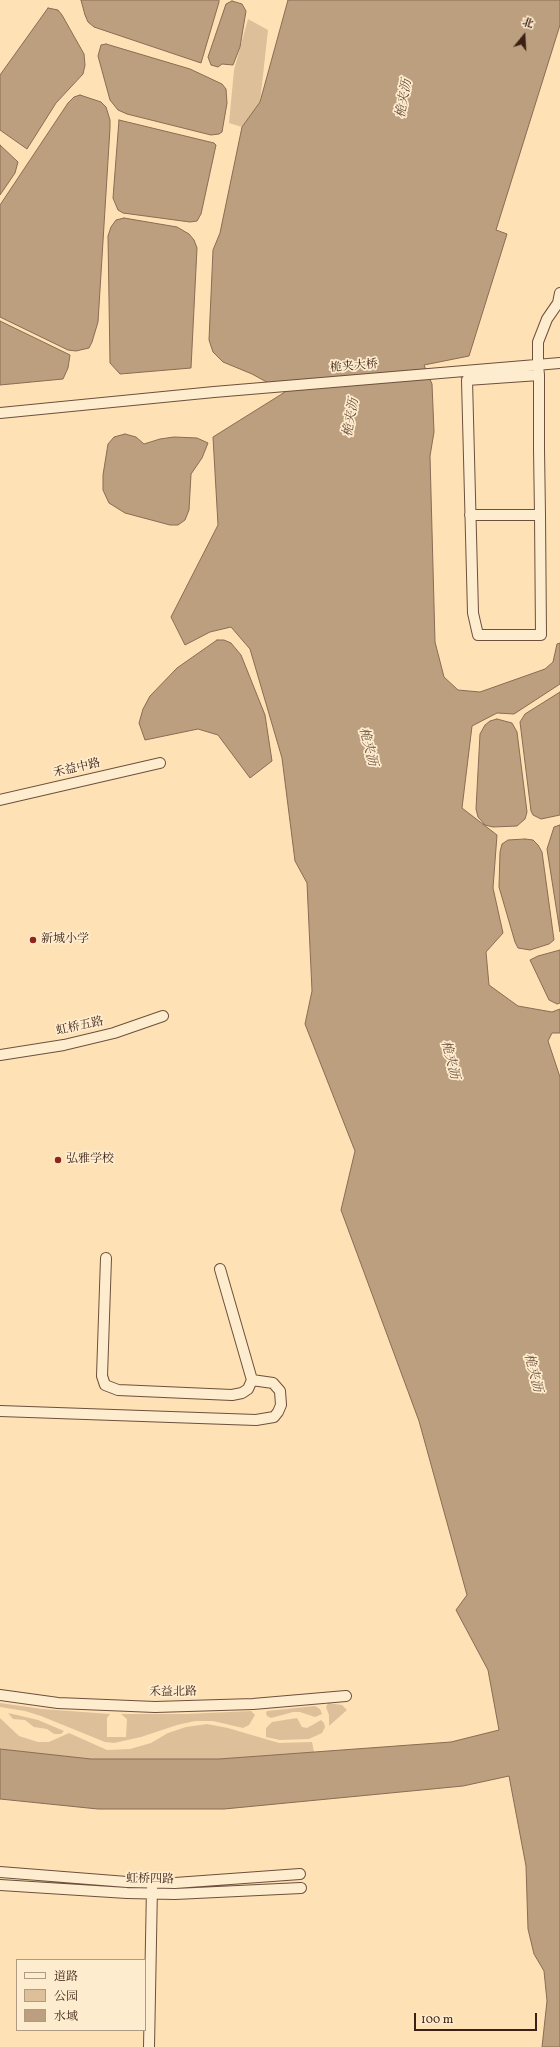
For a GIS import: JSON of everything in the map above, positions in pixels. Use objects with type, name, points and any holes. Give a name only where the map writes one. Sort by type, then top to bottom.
[{"type":"street","points":[[560,293],[558,303],[547,319],[538,342],[538,370],[541,635],[478,635],[473,613],[467,380],[538,370],[560,363]]},
{"type":"street","name":"桅夹大桥","points":[[0,412],[214,392],[496,369],[538,370]]},
{"type":"street","points":[[470,515],[540,515]]},
{"type":"street","name":"禾益中路","points":[[0,800],[160,763]]},
{"type":"street","name":"虹桥五路","points":[[0,1055],[64,1045],[114,1033],[163,1016]]},
{"type":"street","points":[[106,1258],[102,1372],[105,1386],[118,1390],[232,1395],[246,1392],[252,1380],[220,1269]]},
{"type":"street","points":[[0,1412],[256,1420],[274,1417],[281,1405],[280,1391],[273,1383],[252,1380]]},
{"type":"street","name":"禾益北路","points":[[0,1695],[58,1703],[155,1708],[253,1704],[346,1696]]},
{"type":"street","name":"虹桥四路","points":[[1,1872],[175,1883],[300,1874]]},
{"type":"street","points":[[149,2047],[152,1882]]},
{"type":"street","name":"虹桥四路","points":[[1,1885],[151,1894],[301,1888]]},
{"type":"green space","points":[[248,19],[268,30],[260,102],[242,127],[229,123],[234,70]]},
{"type":"green space","points":[[0,1703],[42,1709],[110,1714],[107,1718],[107,1737],[126,1737],[127,1719],[121,1714],[186,1714],[251,1711],[255,1715],[249,1725],[243,1728],[213,1721],[195,1721],[177,1725],[141,1737],[114,1743],[105,1742],[41,1716],[25,1711],[0,1707]]},
{"type":"green space","points":[[328,1703],[342,1705],[347,1710],[329,1726],[329,1715],[326,1707]]},
{"type":"green space","points":[[315,1706],[320,1709],[322,1714],[315,1717],[300,1712],[293,1712],[271,1718],[267,1716],[266,1713],[267,1711]]},
{"type":"green space","points":[[8,1713],[38,1720],[64,1731],[61,1734],[54,1734],[47,1729],[34,1727],[25,1720],[13,1719]]},
{"type":"green space","points":[[0,1718],[19,1736],[38,1742],[49,1742],[69,1733],[107,1750],[130,1749],[151,1743],[168,1733],[186,1727],[207,1724],[228,1728],[279,1743],[312,1742],[314,1752],[219,1759],[91,1759],[0,1749]]},
{"type":"green space","points":[[297,1718],[302,1727],[307,1728],[321,1720],[325,1727],[322,1733],[309,1739],[280,1740],[266,1737],[266,1728],[272,1722]]},
{"type":"water","points":[[81,0],[219,0],[219,2],[201,63],[94,27],[88,22]]},
{"type":"water","name":"桅夹沥","points":[[288,0],[560,0],[560,25],[496,230],[507,234],[469,356],[424,365],[432,384],[434,432],[430,456],[435,642],[444,677],[458,690],[480,692],[545,669],[553,662],[557,644],[560,643],[560,684],[514,714],[497,713],[472,726],[462,808],[497,835],[493,888],[503,933],[486,952],[489,985],[518,1006],[552,1012],[560,1009],[560,1033],[552,1033],[548,1041],[560,1077],[560,2047],[542,2047],[547,2001],[544,1971],[534,1954],[528,1929],[526,1866],[509,1776],[463,1786],[224,1809],[98,1809],[0,1799],[0,1749],[91,1759],[219,1759],[451,1742],[499,1730],[488,1670],[456,1610],[467,1595],[419,1421],[341,1210],[355,1151],[305,1024],[312,991],[307,883],[295,861],[282,758],[250,649],[231,627],[210,632],[185,645],[171,617],[218,525],[213,437],[285,392],[252,374],[223,362],[213,352],[209,340],[213,250],[220,233],[242,127],[260,102]]},
{"type":"water","points":[[232,1],[242,4],[246,11],[240,47],[233,65],[222,64],[218,67],[211,65],[208,57],[226,4]]},
{"type":"water","points":[[48,8],[58,10],[62,15],[84,54],[85,65],[83,74],[56,103],[27,149],[0,130],[0,75]]},
{"type":"water","points":[[106,44],[190,69],[222,84],[226,89],[227,103],[222,132],[211,135],[127,114],[118,110],[110,100],[98,56],[101,45]]},
{"type":"water","points":[[80,95],[101,102],[106,107],[110,120],[110,128],[98,322],[89,348],[76,351],[68,350],[0,317],[0,205],[68,103],[74,97]]},
{"type":"water","points":[[119,120],[214,143],[216,145],[201,214],[197,221],[190,222],[123,213],[118,210],[113,198]]},
{"type":"water","points":[[0,145],[18,162],[15,173],[0,195]]},
{"type":"water","points":[[124,218],[177,227],[189,234],[194,240],[197,248],[191,368],[120,374],[110,363],[108,236],[111,227],[116,220]]},
{"type":"water","points":[[0,321],[70,355],[68,368],[63,379],[0,385]]},
{"type":"water","points":[[125,434],[136,437],[144,444],[160,439],[174,437],[197,438],[208,443],[202,458],[191,474],[189,510],[185,520],[178,525],[170,525],[125,513],[109,503],[103,490],[103,475],[108,444],[114,437]]},
{"type":"water","points":[[217,640],[224,640],[231,643],[241,655],[265,715],[272,761],[250,778],[218,735],[198,729],[145,740],[139,723],[143,709],[150,696],[177,668]]},
{"type":"water","points":[[560,692],[560,815],[541,819],[533,815],[531,811],[520,722],[525,714]]},
{"type":"water","points":[[497,719],[512,723],[517,732],[527,812],[525,819],[517,826],[493,827],[485,825],[478,817],[476,809],[480,734],[485,725],[490,721]]},
{"type":"water","points":[[560,825],[560,932],[547,849],[554,827]]},
{"type":"water","points":[[508,840],[533,840],[542,852],[554,940],[549,944],[530,950],[518,948],[515,942],[499,887],[500,852],[502,844]]},
{"type":"water","points":[[560,950],[560,1003],[557,1004],[549,1000],[530,960],[538,956]]},
{"type":"place","name":"新城小学","points":[[33,940]]},
{"type":"place","name":"弘雅学校","points":[[58,1160]]}]
